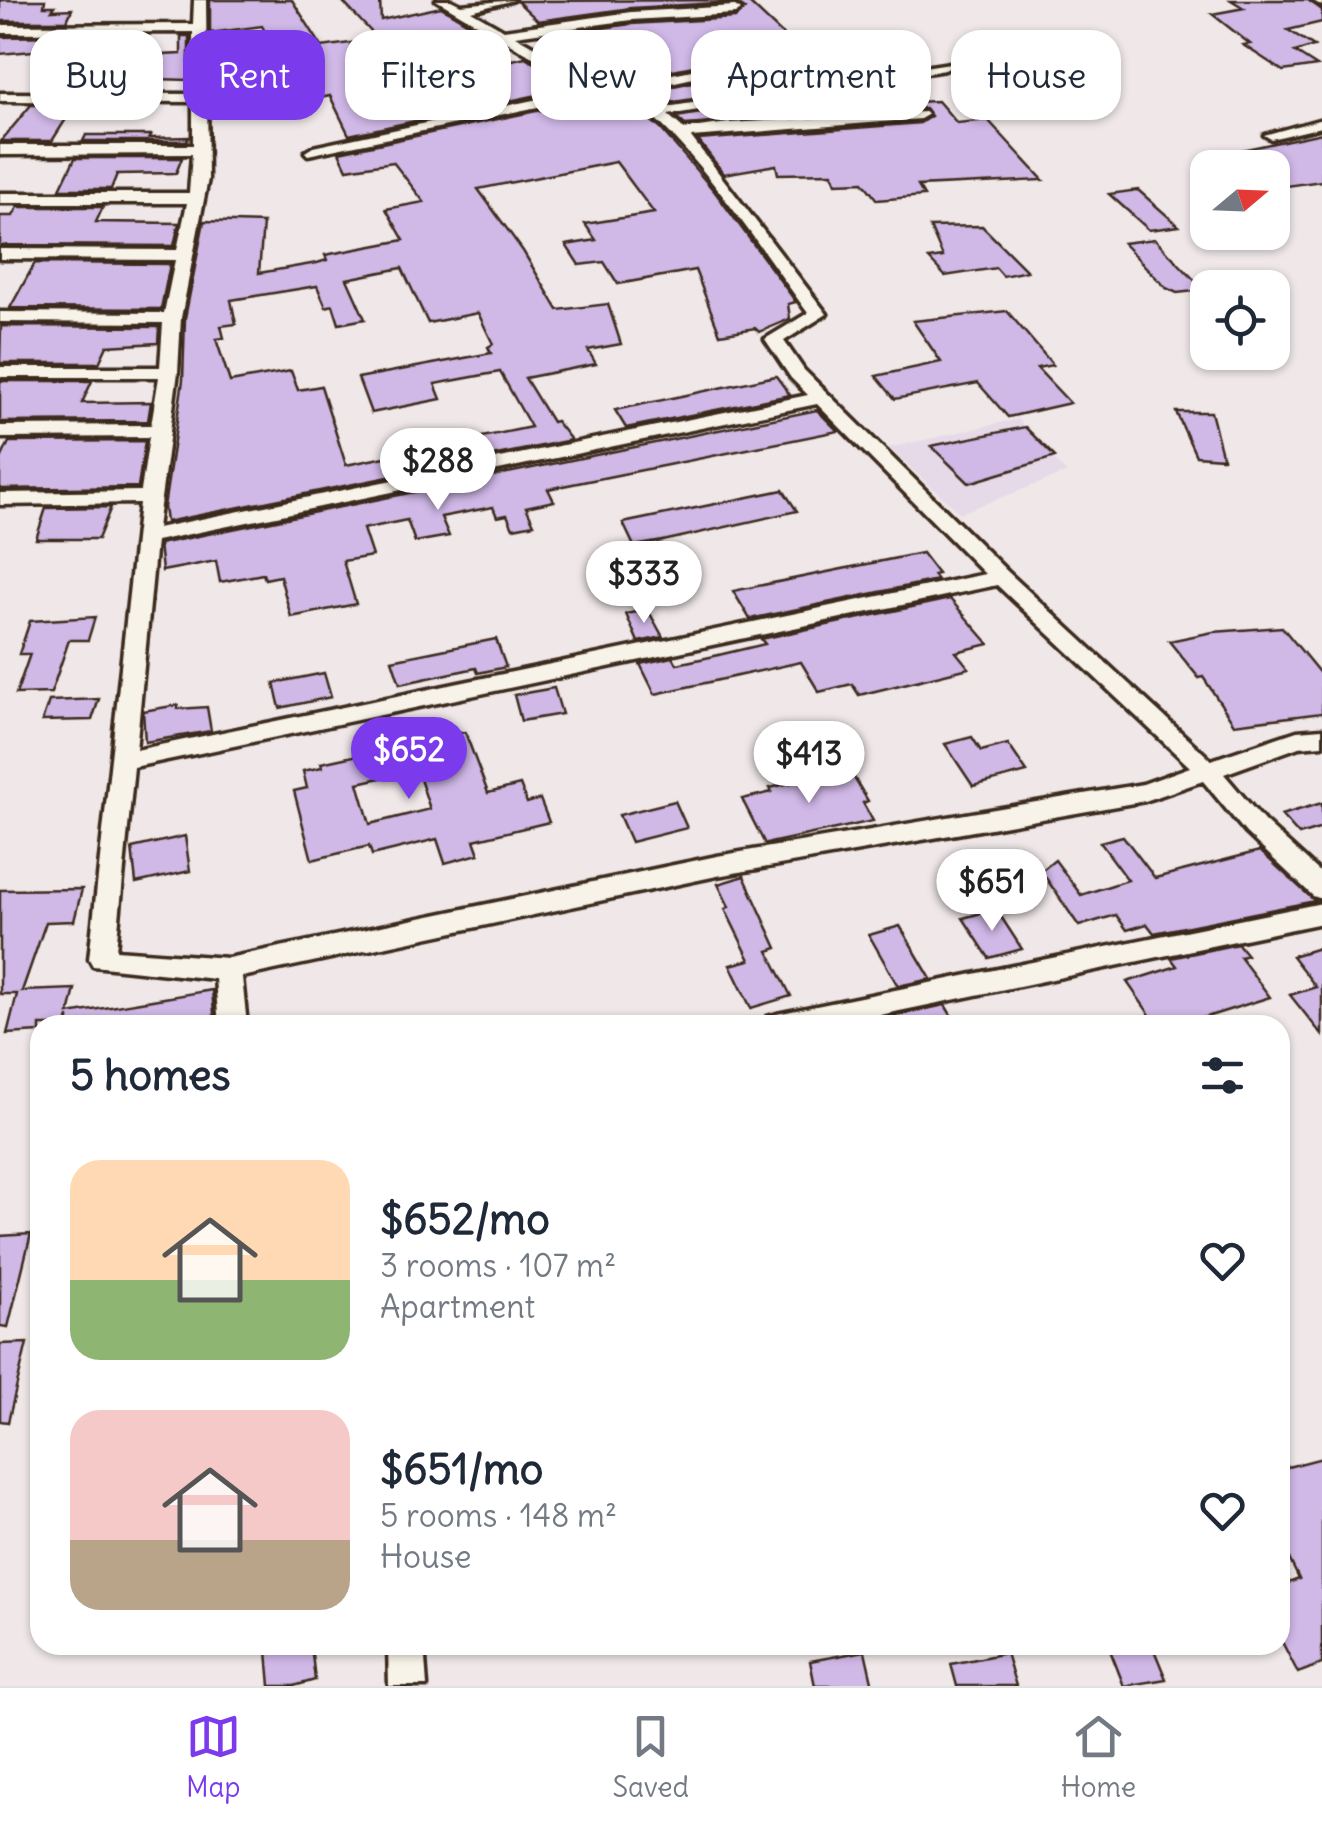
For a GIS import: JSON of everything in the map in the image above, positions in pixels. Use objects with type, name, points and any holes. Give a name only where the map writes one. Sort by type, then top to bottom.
[{"type":"street","points":[[0,28],[201,28],[200,0]]},
{"type":"street","points":[[449,5],[508,0]]},
{"type":"street","points":[[449,5],[493,30]]},
{"type":"street","points":[[511,32],[631,16],[735,10]]},
{"type":"street","points":[[671,111],[945,66]]},
{"type":"street","points":[[0,97],[183,98]]},
{"type":"street","points":[[313,152],[531,106]]},
{"type":"street","points":[[201,120],[196,198],[172,318],[169,372],[150,496],[102,959],[228,969],[716,866],[1145,792],[1296,739],[1322,737]]},
{"type":"street","points":[[665,120],[681,134],[818,314],[774,339],[797,374],[1001,577],[1206,769],[1255,827],[1322,888]]},
{"type":"street","points":[[681,134],[840,120]]},
{"type":"street","points":[[1271,135],[1322,124]]},
{"type":"street","points":[[0,150],[200,149]]},
{"type":"street","points":[[0,198],[196,198]]},
{"type":"street","points":[[0,254],[184,255]]},
{"type":"street","points":[[0,318],[172,318]]},
{"type":"street","points":[[0,372],[169,372]]},
{"type":"street","points":[[146,537],[820,398]]},
{"type":"street","points":[[0,432],[160,432]]},
{"type":"street","points":[[0,499],[150,496]]},
{"type":"street","points":[[122,761],[1001,577]]},
{"type":"street","points":[[826,1015],[1322,913]]},
{"type":"street","points":[[228,969],[231,1015]]},
{"type":"street","points":[[406,1655],[408,1686]]},
{"type":"shaded area","points":[[1018,419],[1066,473],[960,513],[889,448]]},
{"type":"building","points":[[0,0],[45,0],[44,6],[55,6],[52,10],[72,9],[67,21],[0,21]]},
{"type":"building","points":[[210,0],[292,0],[311,30],[264,30],[262,26],[210,30]]},
{"type":"building","points":[[341,0],[380,0],[381,20],[441,7],[480,30],[369,30]]},
{"type":"building","points":[[746,0],[778,30],[691,30],[691,66],[671,70],[671,30],[588,30],[735,18],[745,9],[735,2],[631,8],[538,21],[517,1]]},
{"type":"building","points":[[1231,0],[1308,0],[1322,10],[1322,22],[1288,30],[1314,46],[1295,52],[1317,66],[1283,71],[1243,45],[1250,44],[1212,14],[1244,8]]},
{"type":"building","points":[[183,36],[183,80],[163,79],[163,55],[181,54]]},
{"type":"building","points":[[0,37],[30,37],[30,51],[0,54]]},
{"type":"building","points":[[345,44],[345,120],[420,120],[349,135],[330,96],[325,97],[325,47]]},
{"type":"building","points":[[511,59],[531,60],[531,96],[511,101]]},
{"type":"building","points":[[691,82],[691,99],[671,102],[671,87]]},
{"type":"building","points":[[931,101],[938,101],[957,123],[988,120],[1043,180],[918,186],[924,196],[877,200],[863,182],[836,183],[832,173],[778,174],[776,165],[724,174],[698,140],[931,120]]},
{"type":"building","points":[[30,106],[30,120],[65,120],[52,141],[1,141]]},
{"type":"building","points":[[531,112],[531,120],[650,120],[715,192],[796,302],[788,304],[790,319],[759,332],[755,328],[720,334],[695,270],[618,284],[604,262],[579,265],[566,245],[596,240],[585,224],[654,213],[616,162],[478,189],[523,251],[558,310],[608,304],[621,344],[588,350],[596,364],[525,378],[552,422],[556,421],[571,440],[166,522],[164,507],[183,380],[185,318],[204,221],[263,223],[259,273],[317,263],[327,260],[325,255],[404,240],[386,209],[424,202],[393,162],[347,169],[339,152],[493,120],[511,120],[511,116]],"holes":[[[402,268],[428,323],[478,313],[493,344],[488,347],[491,353],[358,378],[371,413],[441,399],[435,384],[500,372],[531,427],[346,465],[321,386],[298,390],[291,371],[230,382],[216,339],[224,338],[221,326],[236,324],[231,300],[317,286],[326,307],[333,305],[339,324],[365,319],[347,279]]]},
{"type":"building","points":[[691,115],[691,120],[756,120],[685,125],[676,117]]},
{"type":"building","points":[[1322,133],[1322,181],[1290,185],[1290,150],[1241,150]]},
{"type":"building","points":[[86,135],[189,137],[187,141],[83,141]]},
{"type":"building","points":[[75,158],[182,158],[176,173],[117,174],[111,189],[60,189]]},
{"type":"building","points":[[1138,190],[1179,226],[1149,230],[1109,194]]},
{"type":"building","points":[[18,207],[103,207],[96,222],[179,223],[174,246],[0,245],[0,216],[13,216]]},
{"type":"building","points":[[982,226],[1027,271],[1003,276],[996,268],[945,276],[929,259],[943,257],[930,227]]},
{"type":"building","points":[[1155,239],[1190,275],[1190,292],[1177,293],[1166,288],[1123,243]]},
{"type":"building","points":[[35,263],[170,264],[161,309],[10,308]]},
{"type":"building","points":[[1007,311],[1053,365],[1037,368],[1070,403],[1008,417],[978,383],[895,399],[876,376],[941,362],[913,321]]},
{"type":"building","points":[[1,326],[159,327],[158,343],[107,346],[99,363],[0,363]]},
{"type":"building","points":[[776,376],[790,395],[626,428],[615,410]]},
{"type":"building","points":[[0,381],[92,381],[82,403],[151,402],[148,421],[0,422]]},
{"type":"building","points":[[817,410],[838,431],[548,489],[554,501],[526,507],[534,524],[513,528],[507,515],[497,517],[493,507],[441,517],[449,536],[415,542],[407,520],[363,529],[372,556],[343,561],[356,604],[291,617],[280,576],[265,579],[263,574],[220,582],[216,561],[162,571],[159,544]]},
{"type":"building","points":[[1176,412],[1211,412],[1223,458],[1196,456]]},
{"type":"building","points":[[1025,427],[1055,457],[969,483],[931,446]]},
{"type":"building","points":[[145,441],[138,487],[0,489],[0,461],[9,442]]},
{"type":"building","points":[[783,490],[797,511],[663,541],[634,546],[623,523]]},
{"type":"building","points":[[111,507],[98,539],[36,539],[46,508]]},
{"type":"building","points":[[922,553],[938,574],[933,575],[937,580],[750,619],[733,591]]},
{"type":"building","points":[[950,599],[989,644],[956,652],[969,668],[859,695],[852,684],[819,692],[801,662],[655,694],[640,664],[673,657],[677,664],[765,644],[761,639]]},
{"type":"building","points":[[648,610],[663,637],[638,642],[626,614]]},
{"type":"building","points":[[95,617],[88,640],[69,640],[51,693],[16,694],[30,654],[19,654],[30,621]]},
{"type":"building","points":[[1282,627],[1322,676],[1322,713],[1234,724],[1203,677],[1199,678],[1169,641],[1213,632]]},
{"type":"building","points":[[496,639],[506,667],[478,673],[476,668],[400,684],[392,660]]},
{"type":"building","points":[[324,673],[331,697],[280,708],[274,683]]},
{"type":"building","points":[[554,688],[562,714],[521,721],[514,695]]},
{"type":"building","points":[[99,699],[92,720],[42,721],[49,701]]},
{"type":"building","points":[[178,705],[178,709],[207,707],[211,731],[145,742],[143,711]]},
{"type":"building","points":[[465,732],[488,793],[520,785],[527,803],[540,799],[549,822],[474,840],[479,854],[445,863],[437,839],[372,855],[369,846],[312,860],[294,791],[307,788],[303,771],[322,767],[321,763]],"holes":[[[417,770],[430,809],[370,824],[358,783]]]},
{"type":"building","points":[[972,737],[981,751],[1008,744],[1027,772],[973,786],[945,744]]},
{"type":"building","points":[[847,766],[868,801],[863,803],[873,821],[765,844],[742,799],[772,792],[770,788],[798,781],[796,778]]},
{"type":"building","points":[[675,801],[687,828],[631,842],[619,815]]},
{"type":"building","points":[[1322,803],[1322,828],[1299,835],[1281,815]]},
{"type":"building","points":[[185,836],[190,871],[136,883],[132,848]]},
{"type":"building","points":[[1123,836],[1155,878],[1260,851],[1315,901],[1154,933],[1147,924],[1127,930],[1116,915],[1079,926],[1041,871],[1055,860],[1081,895],[1128,880],[1100,842]]},
{"type":"building","points":[[1012,859],[1040,900],[1012,908],[985,866]]},
{"type":"building","points":[[744,876],[777,948],[768,951],[791,996],[751,1008],[730,965],[750,960],[725,909],[729,907],[718,884]]},
{"type":"building","points":[[82,889],[74,921],[46,922],[22,991],[75,989],[69,1014],[212,990],[214,1015],[30,1015],[30,1033],[7,1034],[17,994],[0,994],[0,890]]},
{"type":"building","points":[[996,909],[1022,949],[989,958],[963,918]]},
{"type":"building","points":[[900,926],[931,979],[898,986],[869,935]]},
{"type":"building","points":[[1238,944],[1247,955],[1240,957],[1270,997],[1213,1015],[1150,1015],[1127,982],[1177,966],[1171,958]]},
{"type":"building","points":[[1322,947],[1322,1035],[1290,995],[1316,987],[1292,956]]},
{"type":"building","points":[[945,1005],[951,1015],[898,1015]]},
{"type":"building","points":[[30,1234],[8,1327],[0,1326],[0,1236]]},
{"type":"building","points":[[27,1343],[8,1422],[0,1421],[0,1344]]},
{"type":"building","points":[[1322,1458],[1322,1664],[1298,1673],[1289,1655],[1290,1582],[1299,1579],[1290,1561],[1290,1466]]},
{"type":"building","points":[[267,1655],[312,1655],[315,1680],[294,1686],[270,1686]]},
{"type":"building","points":[[866,1655],[873,1686],[815,1686],[810,1661]]},
{"type":"building","points":[[1007,1655],[1016,1686],[957,1686],[951,1664]]},
{"type":"building","points":[[1112,1655],[1156,1655],[1166,1679],[1124,1686]]}]
